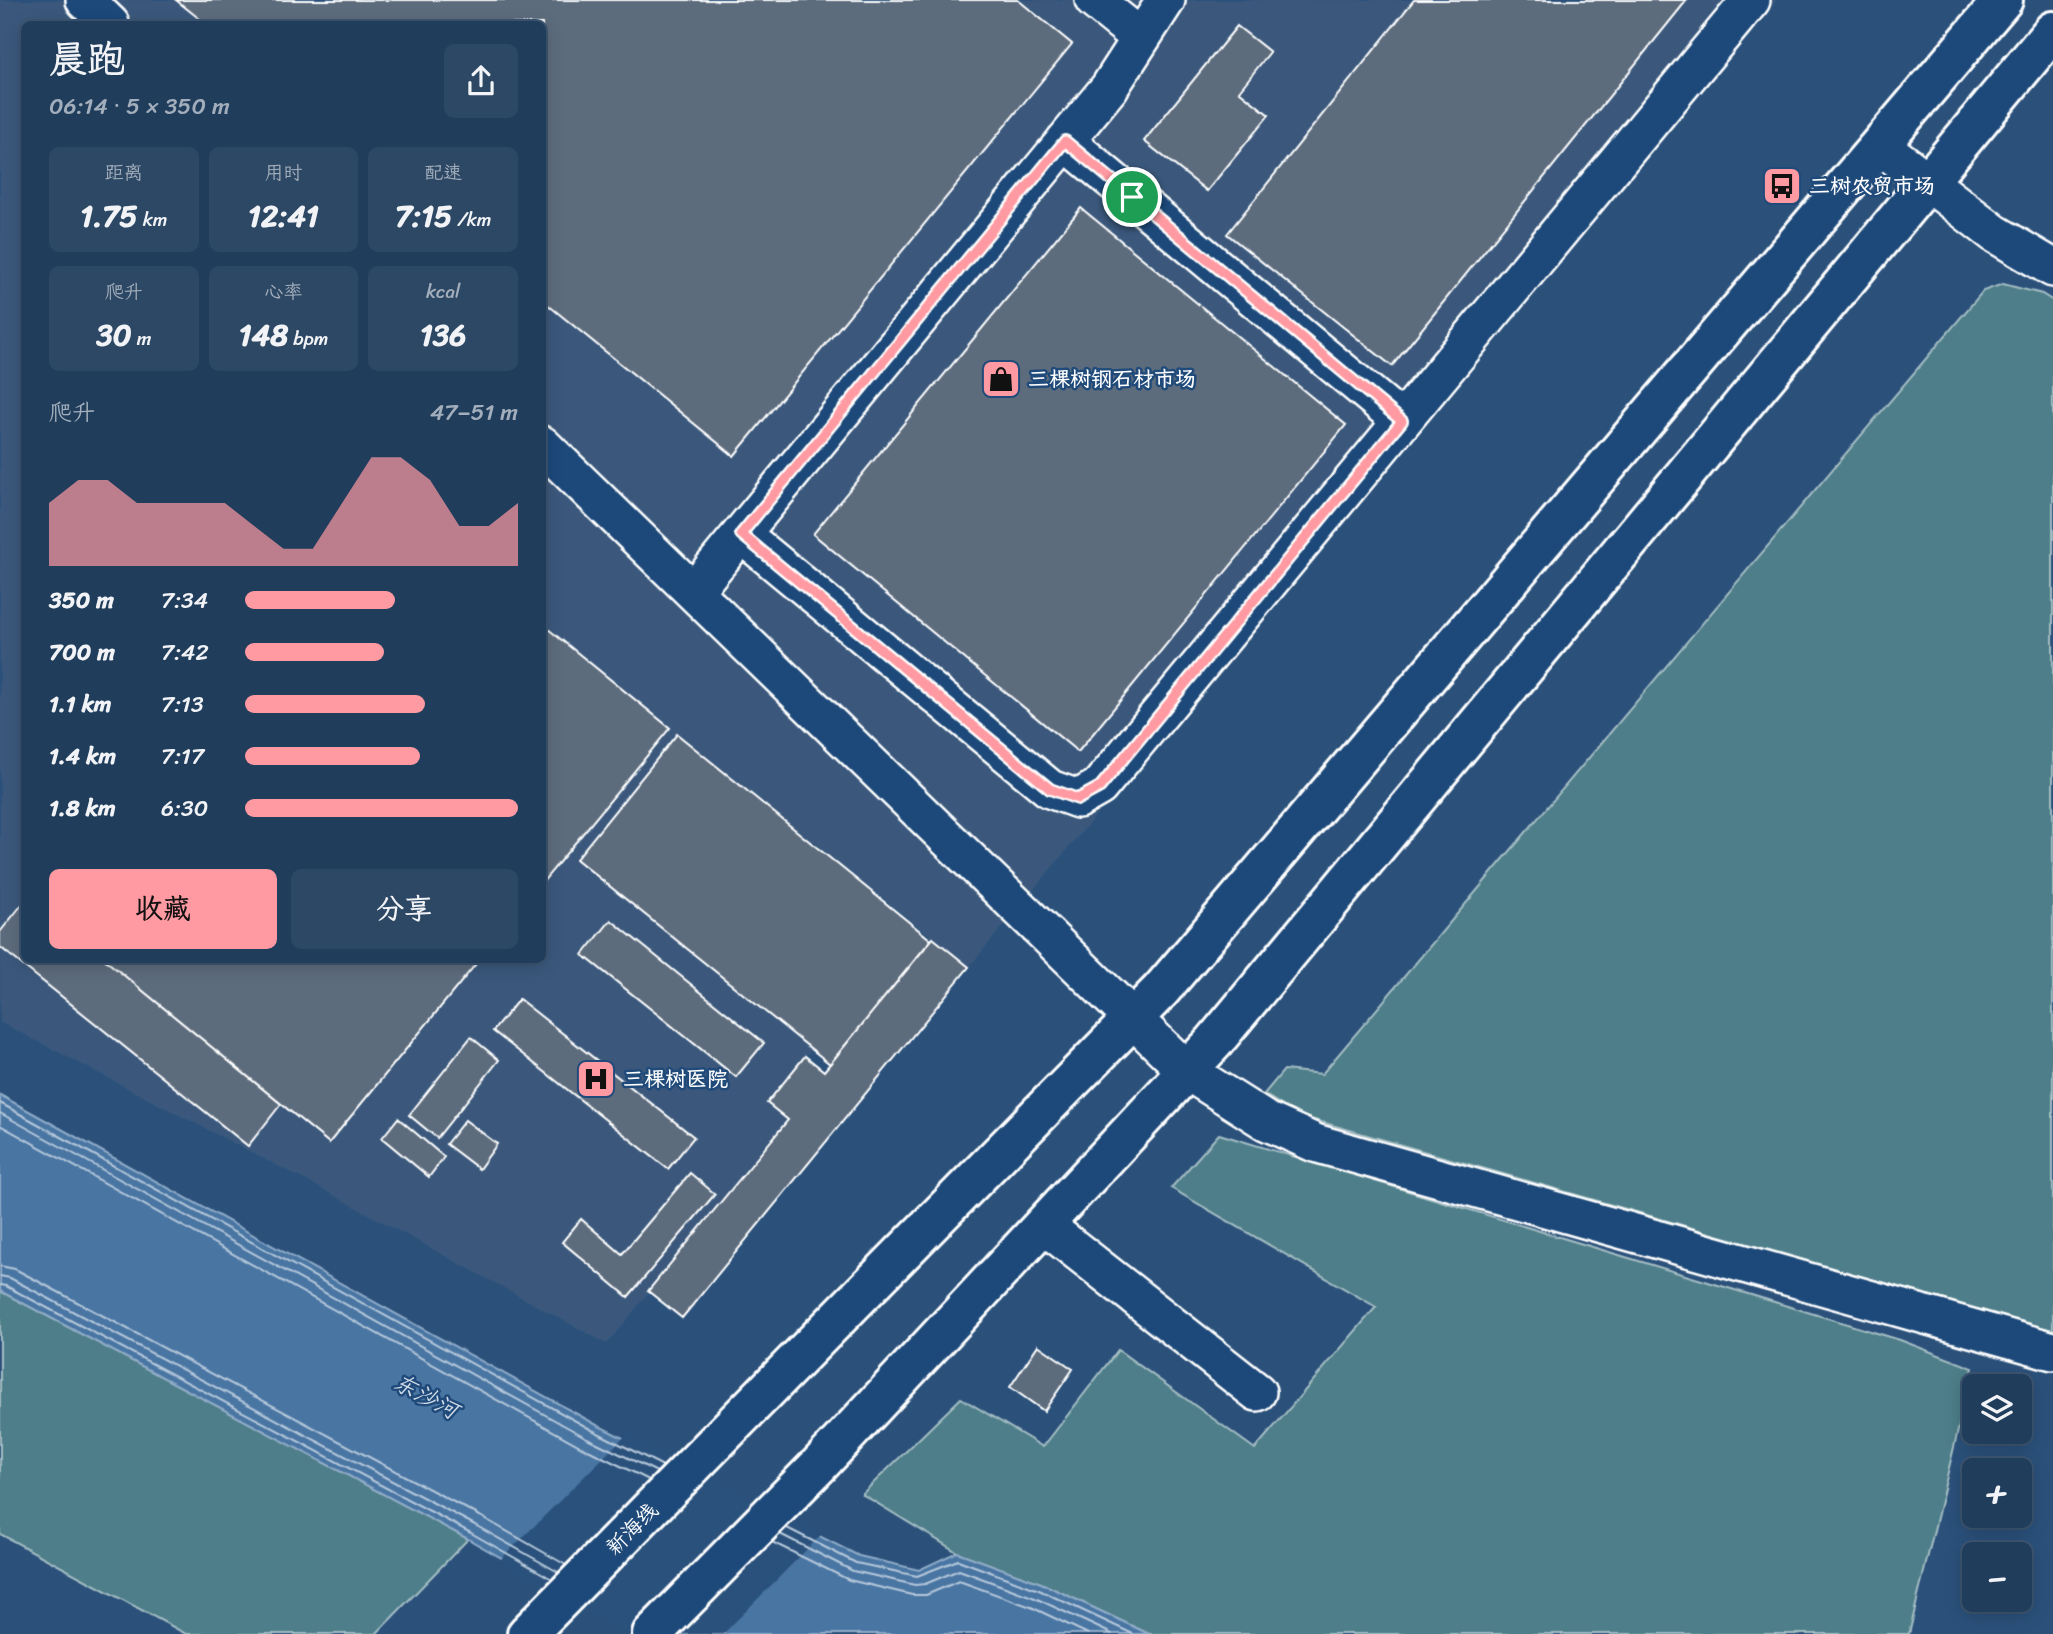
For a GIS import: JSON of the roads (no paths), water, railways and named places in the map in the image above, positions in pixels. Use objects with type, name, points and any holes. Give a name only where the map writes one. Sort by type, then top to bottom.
[{"type":"highway","name":"新海线","points":[[535,1627],[1161,990],[2003,0]]},
{"type":"highway","points":[[652,1634],[819,1465],[1214,1042],[2053,31]]},
{"type":"street","points":[[85,0],[107,21]]},
{"type":"street","points":[[1094,0],[1141,38]]},
{"type":"street","points":[[694,591],[1109,88],[1166,0]]},
{"type":"street","points":[[741,534],[1050,789],[1078,799],[1100,787],[1751,0]]},
{"type":"street","points":[[1065,141],[1402,421]]},
{"type":"street","points":[[1880,145],[1994,233],[2053,268]]},
{"type":"street","points":[[546,448],[1187,1071],[1266,1121],[1315,1143],[2053,1351]]},
{"type":"street","points":[[1044,1224],[1257,1392]]},
{"type":"water","name":"东沙河","points":[[0,1095],[595,1424],[859,1556],[919,1570],[957,1552],[1041,1583],[1149,1634],[635,1634],[468,1539],[0,1291]]},
{"type":"place","name":"三树农贸市场","points":[[1782,186]]},
{"type":"place","name":"三棵树钢石材市场","points":[[1001,379]]},
{"type":"place","name":"三棵树医院","points":[[596,1079]]}]
